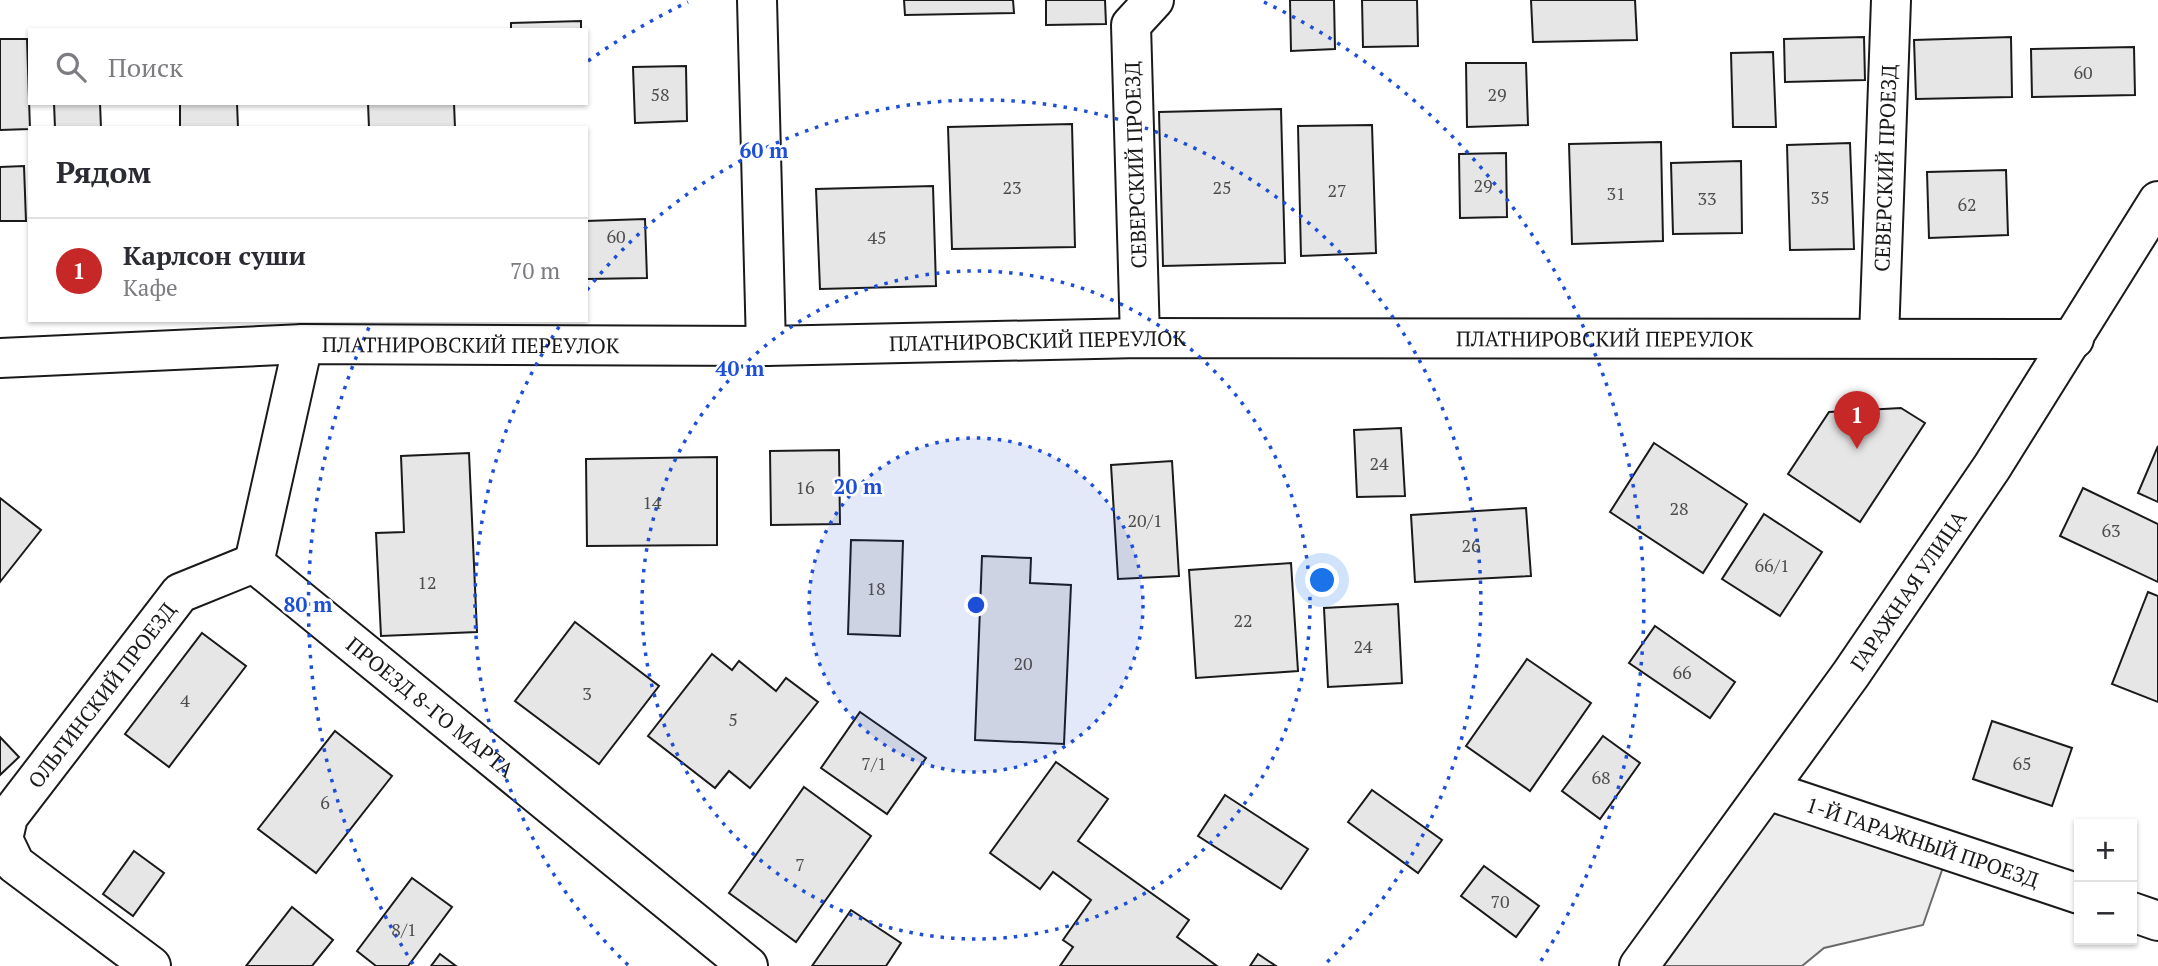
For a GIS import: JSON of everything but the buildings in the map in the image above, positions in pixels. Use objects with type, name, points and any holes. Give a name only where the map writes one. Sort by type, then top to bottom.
[{"type":"street","points":[[757,0],[766,346]]},
{"type":"street","name":"СЕВЕРСКИЙ ПРОЕЗД","points":[[1140,338],[1131,25],[1154,0]]},
{"type":"street","name":"СЕВЕРСКИЙ ПРОЕЗД","points":[[1880,338],[1891,0]]},
{"type":"street","name":"ГАРАЖНАЯ УЛИЦА","points":[[1639,966],[1851,674],[1992,467],[2158,201]]},
{"type":"street","name":"ПЛАТНИРОВСКИЙ ПЕРЕУЛОК","points":[[0,358],[303,344],[766,346],[1140,338],[2074,339]]},
{"type":"street","points":[[254,563],[303,344]]},
{"type":"street","name":"ОЛЬГИНСКИЙ ПРОЕЗД","points":[[151,966],[15,864],[3,839],[8,817],[180,593],[254,563]]},
{"type":"street","name":"ПРОЕЗД 8-ГО МАРТА","points":[[254,563],[748,966]]},
{"type":"street","name":"1-Й ГАРАЖНЫЙ ПРОЕЗД","points":[[1768,790],[2074,892]]},
{"type":"street","points":[[2137,914],[2158,921]]},
{"type":"shaded area","points":[[1767,790],[1949,850],[1923,925],[1824,948],[1802,966],[1639,966]]},
{"type":"place","name":"Карлсон суши","points":[[1857,449]]}]
